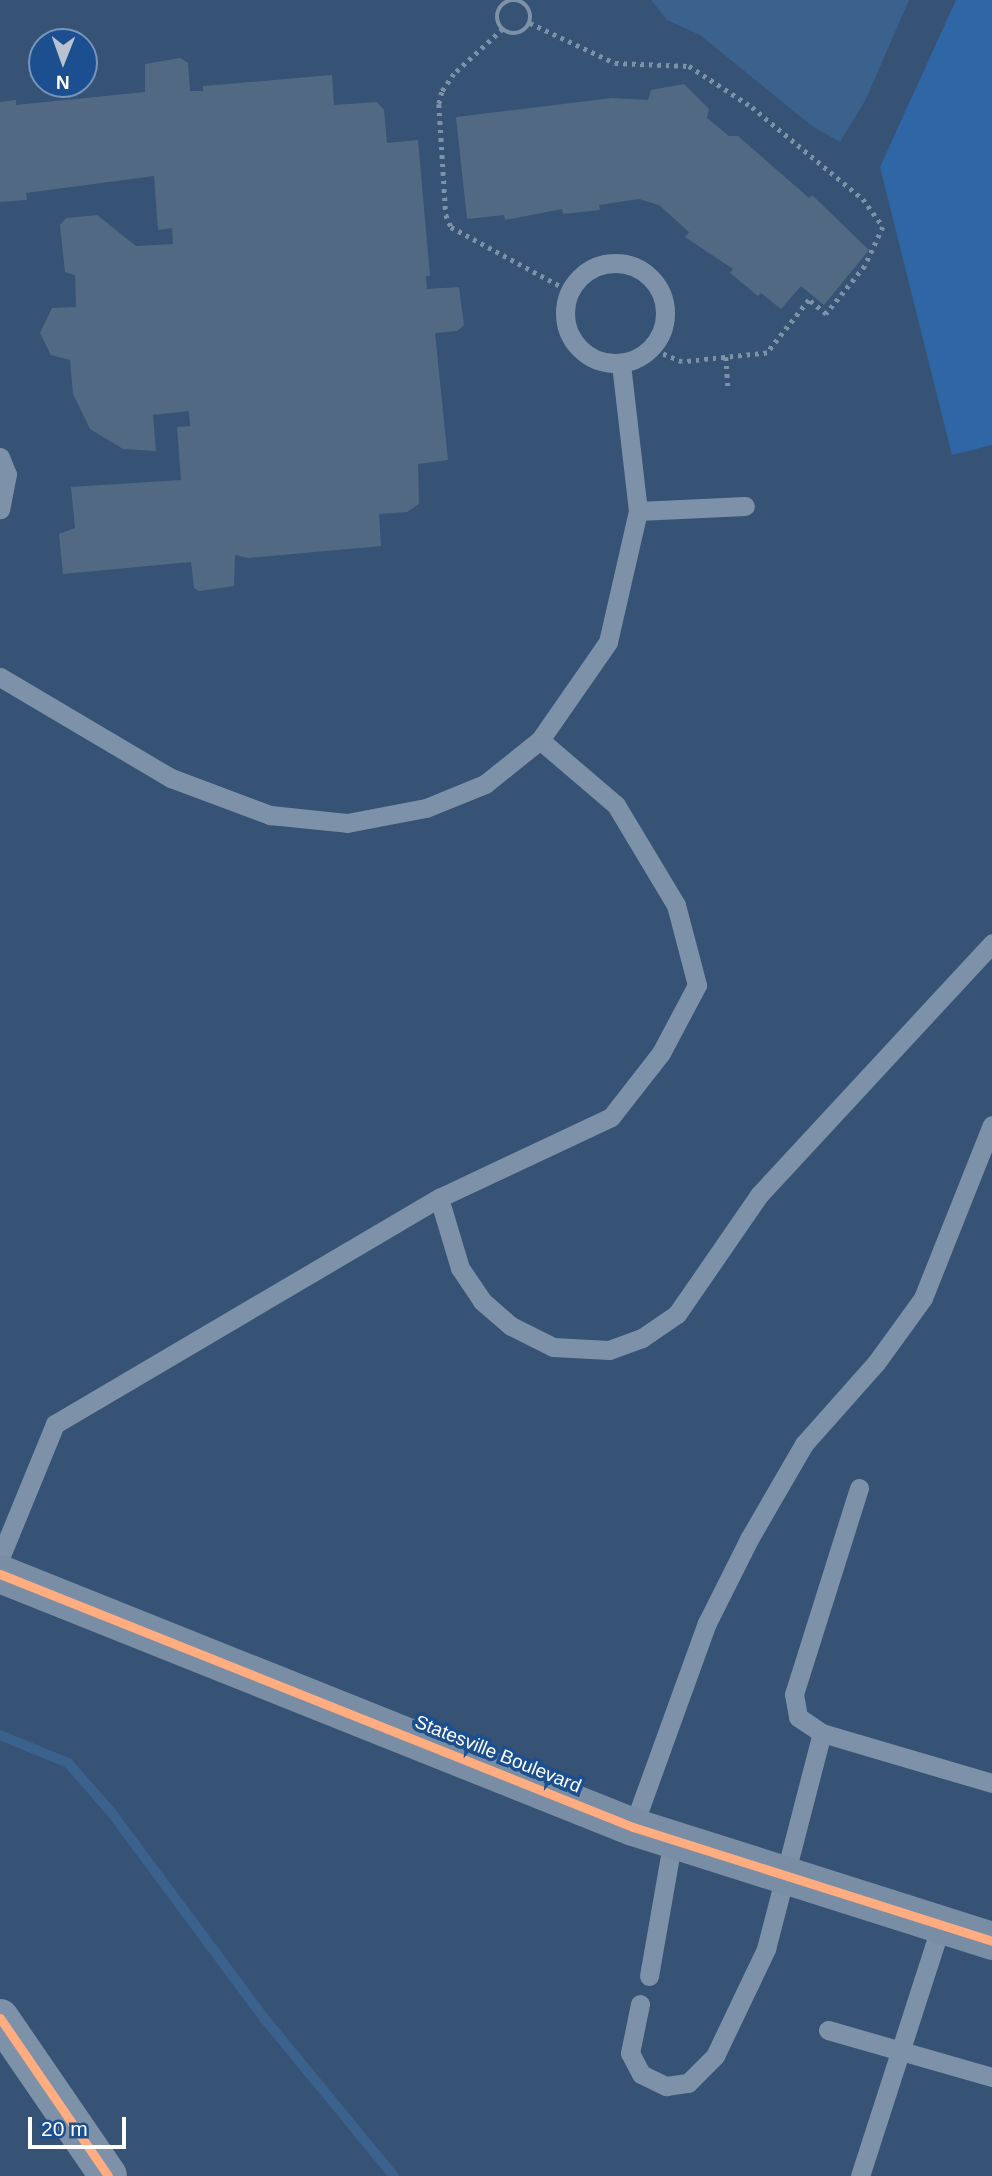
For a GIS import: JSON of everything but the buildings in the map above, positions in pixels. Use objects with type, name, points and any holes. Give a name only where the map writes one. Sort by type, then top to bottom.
[{"type":"main road","name":"Statesville Boulevard","points":[[0,1574],[633,1827],[992,1941]]},
{"type":"street","points":[[0,2018],[108,2176]]},
{"type":"lane","points":[[599,266],[632,266],[646,274],[664,302],[666,318],[651,349],[621,363],[590,357],[578,346],[565,317],[570,292],[584,274],[599,266]]},
{"type":"lane","points":[[0,677],[171,778],[270,815],[346,823],[426,808],[485,784],[540,740],[608,642],[638,511],[621,363]]},
{"type":"lane","points":[[0,457],[7,474],[0,509]]},
{"type":"lane","points":[[638,511],[745,506]]},
{"type":"lane","points":[[0,1558],[55,1424],[439,1198],[611,1117],[661,1053],[697,985],[676,905],[616,805],[540,740]]},
{"type":"lane","points":[[439,1198],[460,1268],[482,1301],[511,1326],[552,1347],[609,1350],[642,1338],[677,1314],[759,1195],[992,943]]},
{"type":"lane","points":[[633,1827],[707,1623],[749,1539],[804,1444],[876,1363],[923,1298],[992,1125]]},
{"type":"lane","points":[[859,1488],[794,1694],[798,1717],[822,1733],[992,1783]]},
{"type":"lane","points":[[640,2004],[630,2053],[641,2074],[666,2086],[688,2083],[715,2056],[766,1949],[822,1733]]},
{"type":"lane","points":[[649,1976],[673,1839]]},
{"type":"lane","points":[[860,2176],[941,1925]]},
{"type":"lane","points":[[828,2029],[992,2077]]},
{"type":"path","points":[[519,0],[528,7],[530,23],[519,33],[503,29],[498,19],[502,2],[519,0]]},
{"type":"path","points":[[530,23],[615,63],[689,66],[752,107],[863,199],[883,227],[878,246],[825,314],[809,300],[766,353],[682,362],[651,349]]},
{"type":"path","points":[[503,29],[454,74],[442,92],[439,104],[446,215],[451,226],[570,292]]},
{"type":"path","points":[[726,357],[728,390]]},
{"type":"shaded area","points":[[651,0],[909,0],[866,99],[840,142],[812,126],[700,35],[667,20]]},
{"type":"shaded area","points":[[956,0],[992,0],[992,445],[952,455],[880,167]]},
{"type":"waterway","points":[[0,1735],[68,1763],[111,1812],[264,2018],[394,2176]]},
{"type":"cycle path","points":[[0,1574],[633,1827],[992,1941]]},
{"type":"cycle path","points":[[0,2018],[108,2176]]}]
